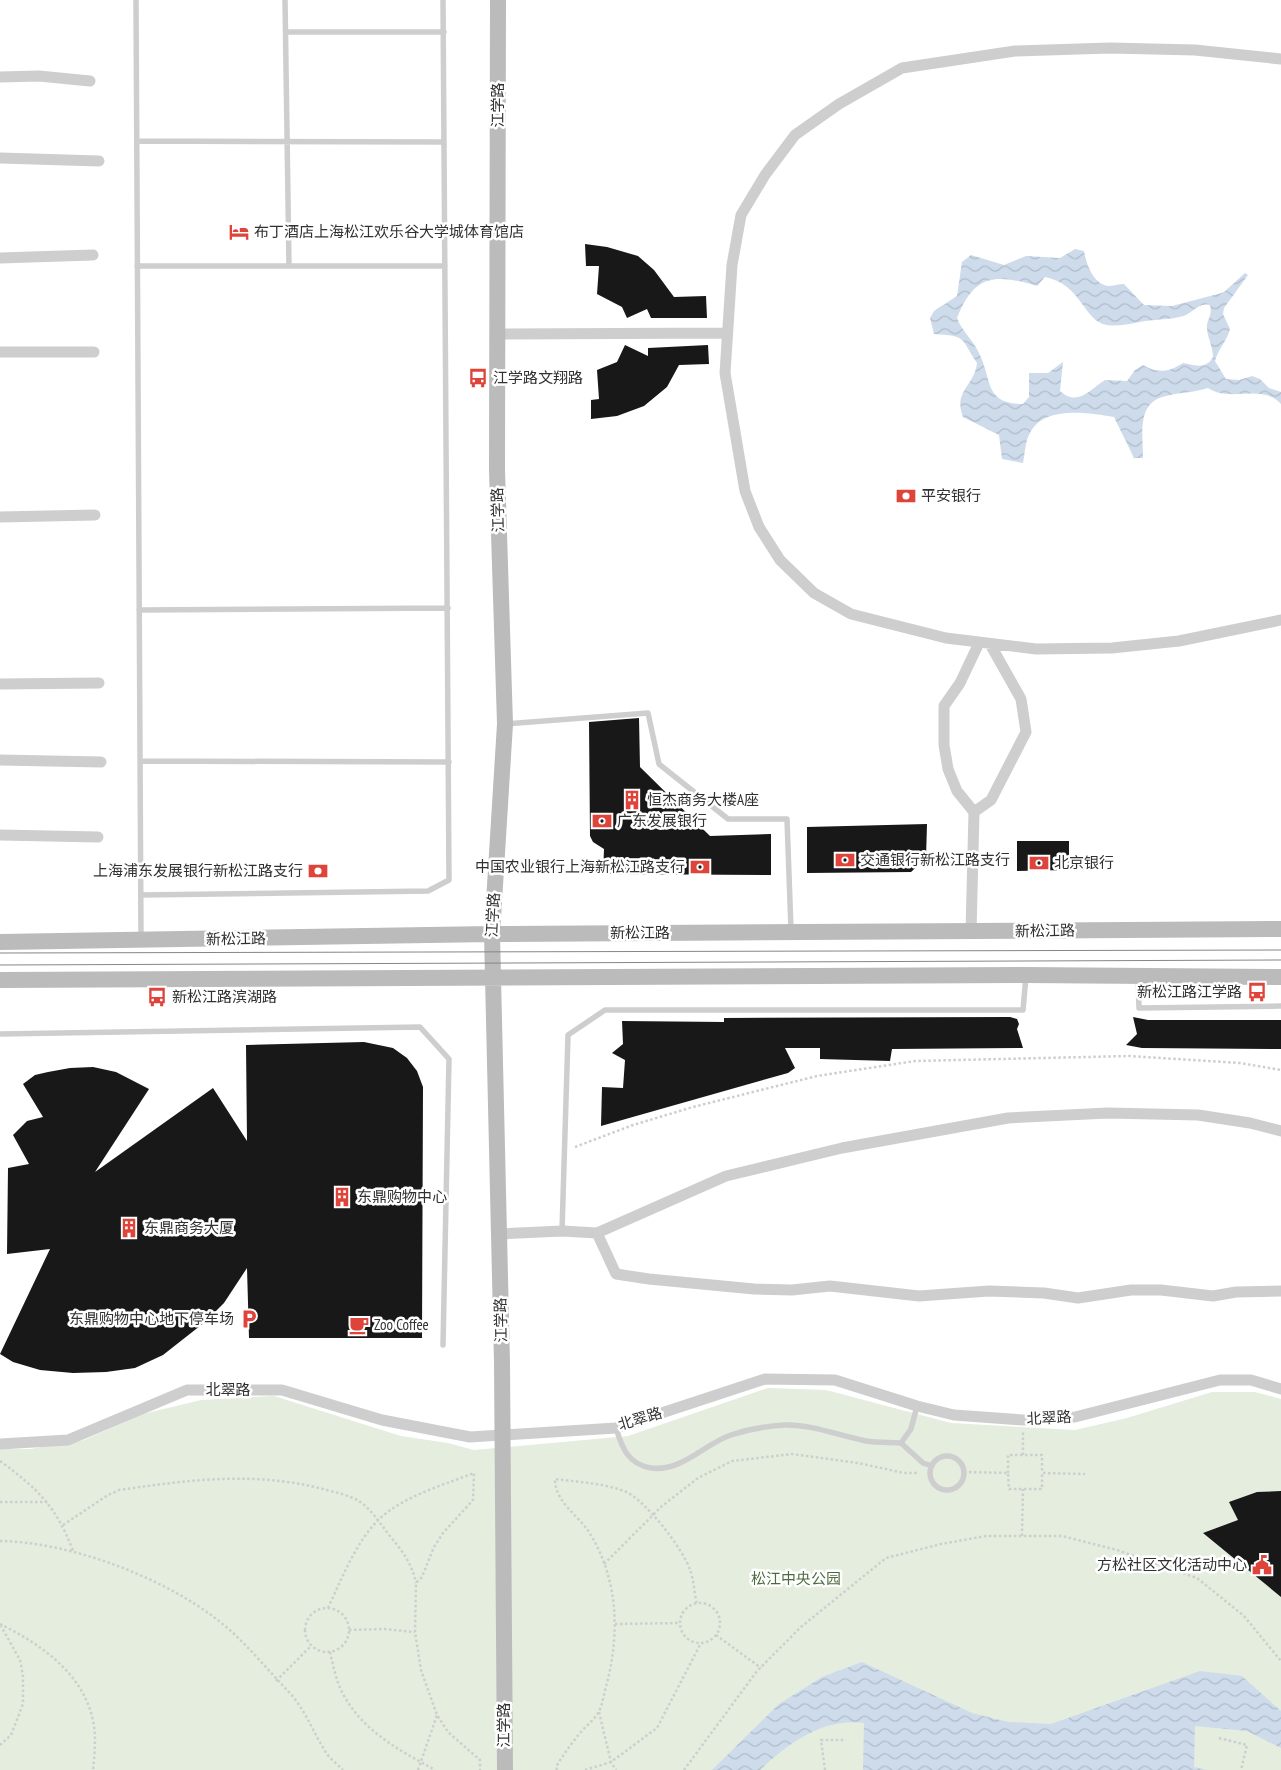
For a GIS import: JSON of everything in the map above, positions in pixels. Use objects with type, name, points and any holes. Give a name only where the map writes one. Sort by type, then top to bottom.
[{"type":"main road","name":"江学路","points":[[498,0],[497,470],[505,724],[492,934],[503,1435],[505,1770]]},
{"type":"main road","name":"新松江路","points":[[0,942],[492,934],[1281,929]]},
{"type":"main road","points":[[0,981],[1026,975],[1281,977]]},
{"type":"street","points":[[1281,58],[1195,50],[1110,48],[1015,51],[902,68],[839,104],[795,135],[765,175],[741,215],[732,265],[725,373],[746,491],[759,527],[780,560],[814,593],[851,614],[946,638],[1036,649],[1112,648],[1180,641],[1281,620]]},
{"type":"street","points":[[0,77],[39,76],[90,81]]},
{"type":"street","points":[[0,158],[99,161]]},
{"type":"street","points":[[0,258],[93,255]]},
{"type":"street","points":[[497,334],[727,333]]},
{"type":"street","points":[[0,352],[94,352]]},
{"type":"street","points":[[0,517],[95,515]]},
{"type":"street","points":[[974,812],[991,800],[1026,732],[1021,699],[984,644]]},
{"type":"street","points":[[971,932],[974,812],[957,791],[948,769],[944,745],[944,706],[984,644]]},
{"type":"street","points":[[0,684],[99,683]]},
{"type":"street","points":[[0,760],[101,762]]},
{"type":"street","points":[[0,835],[98,837]]},
{"type":"street","points":[[499,1234],[597,1233],[726,1176],[842,1148],[1008,1118],[1108,1113],[1198,1115],[1281,1130]]},
{"type":"street","points":[[597,1233],[616,1274],[708,1285],[792,1290],[830,1286],[919,1296],[989,1291],[1044,1293],[1078,1298],[1131,1290],[1161,1290],[1213,1296],[1236,1292],[1281,1291]]},
{"type":"street","name":"北翠路","points":[[0,1444],[68,1440],[188,1390],[282,1390],[382,1420],[470,1437],[616,1428],[765,1379],[835,1380],[917,1406],[954,1415],[1023,1420],[1075,1417],[1220,1380],[1251,1380],[1281,1389]]},
{"type":"lane","points":[[136,0],[141,941]]},
{"type":"lane","points":[[285,0],[289,266]]},
{"type":"lane","points":[[141,895],[428,891],[449,880],[444,0]]},
{"type":"lane","points":[[286,32],[444,32]]},
{"type":"lane","points":[[137,141],[444,142]]},
{"type":"lane","points":[[137,266],[445,266]]},
{"type":"lane","points":[[139,610],[448,608]]},
{"type":"lane","points":[[505,724],[648,713],[659,764],[728,819],[787,819],[792,932]]},
{"type":"lane","points":[[140,761],[449,762]]},
{"type":"lane","points":[[562,1232],[568,1036],[605,1010],[1023,1010],[1026,975]]},
{"type":"lane","points":[[1138,976],[1140,1008],[1281,1006]]},
{"type":"lane","points":[[0,1034],[420,1027],[449,1059],[443,1345]]},
{"type":"lane","points":[[901,1443],[911,1430],[917,1406]]},
{"type":"lane","points":[[616,1428],[621,1446],[632,1461],[651,1468],[672,1466],[687,1460],[731,1435],[784,1425],[837,1433],[867,1441],[901,1443],[923,1463],[932,1466]]},
{"type":"lane","points":[[951,1457],[960,1462],[964,1472],[962,1482],[948,1490],[934,1483],[931,1474],[932,1466],[940,1458],[951,1457]]},
{"type":"path","points":[[565,1152],[633,1125],[693,1107],[817,1076],[915,1061],[1130,1056],[1240,1063],[1281,1070]]},
{"type":"path","points":[[1023,1420],[1023,1455]]},
{"type":"path","points":[[604,1564],[654,1516],[698,1478],[732,1461],[792,1454],[858,1463],[904,1474],[931,1474]]},
{"type":"path","points":[[1008,1455],[1023,1455],[1042,1455],[1042,1489],[1008,1489],[1008,1455]]},
{"type":"path","points":[[0,1462],[26,1480],[48,1502],[63,1525],[73,1551]]},
{"type":"path","points":[[964,1472],[1008,1473]]},
{"type":"path","points":[[328,1608],[356,1550],[375,1524],[388,1511],[407,1500],[474,1473],[473,1500],[443,1533],[434,1547],[422,1576],[416,1584]]},
{"type":"path","points":[[1042,1473],[1085,1474]]},
{"type":"path","points":[[63,1525],[108,1495],[119,1490],[208,1478],[243,1477],[302,1484],[358,1500],[372,1513],[400,1547],[413,1567],[416,1584],[415,1632],[421,1670],[437,1716],[448,1732],[480,1760],[480,1770]]},
{"type":"path","points":[[557,1770],[556,1767],[565,1752],[599,1712],[614,1652],[615,1624],[614,1598],[604,1564],[594,1541],[583,1523],[564,1504],[555,1490],[555,1479],[603,1485],[626,1491],[654,1516],[673,1539],[690,1569],[696,1604]]},
{"type":"path","points":[[1022,1536],[1023,1489]]},
{"type":"path","points":[[0,1502],[48,1502]]},
{"type":"path","points":[[684,1770],[761,1668],[801,1627],[886,1558],[986,1536],[1062,1536],[1117,1550],[1197,1578],[1244,1616],[1281,1661]]},
{"type":"path","points":[[0,1541],[73,1551],[138,1574],[215,1618],[255,1656],[276,1681],[288,1690],[310,1721],[325,1752],[343,1770]]},
{"type":"path","points":[[696,1604],[710,1606],[715,1610],[720,1622],[716,1635],[701,1643],[688,1640],[681,1630],[680,1623],[685,1610],[696,1604]]},
{"type":"path","points":[[328,1608],[341,1612],[348,1624],[349,1630],[348,1637],[341,1647],[330,1652],[317,1650],[311,1646],[307,1639],[305,1624],[314,1612],[328,1608]]},
{"type":"path","points":[[615,1624],[680,1623]]},
{"type":"path","points":[[0,1625],[20,1660],[23,1676],[23,1704],[11,1736],[0,1745]]},
{"type":"path","points":[[0,1625],[31,1641],[56,1658],[80,1689],[91,1715],[95,1738],[93,1770]]},
{"type":"path","points":[[349,1630],[415,1632]]},
{"type":"path","points":[[716,1635],[761,1668]]},
{"type":"path","points":[[585,1770],[611,1762],[657,1728],[682,1683],[701,1643]]},
{"type":"path","points":[[276,1681],[311,1646]]},
{"type":"path","points":[[330,1652],[341,1691],[357,1716],[388,1744],[435,1770]]},
{"type":"path","points":[[599,1712],[611,1762],[616,1770]]},
{"type":"path","points":[[418,1770],[437,1716]]},
{"type":"path","points":[[1219,1738],[1247,1745],[1241,1770]]},
{"type":"path","points":[[825,1770],[821,1740],[846,1740]]},
{"type":"green space","name":"松江中央公园","points":[[768,1388],[826,1390],[951,1423],[1075,1430],[1127,1418],[1212,1392],[1255,1392],[1281,1399],[1281,1770],[0,1770],[0,1449],[30,1449],[84,1440],[143,1414],[201,1400],[274,1396],[401,1436],[448,1443],[474,1450],[628,1436]]},
{"type":"water","points":[[1075,249],[1084,251],[1091,272],[1098,281],[1108,286],[1124,284],[1144,305],[1172,306],[1218,294],[1224,292],[1245,273],[1248,275],[1224,308],[1223,314],[1230,329],[1215,361],[1226,379],[1239,380],[1252,376],[1260,379],[1269,388],[1281,392],[1281,404],[1265,395],[1226,394],[1208,388],[1156,399],[1150,405],[1143,421],[1143,458],[1134,458],[1114,417],[1080,413],[1056,415],[1046,418],[1037,424],[1030,433],[1023,463],[1002,459],[999,435],[963,417],[961,408],[962,395],[972,378],[977,363],[965,343],[958,337],[934,334],[930,318],[934,311],[957,296],[962,262],[971,255],[1004,265],[1026,256],[1060,258]],"holes":[[[1045,277],[1057,281],[1075,294],[1092,317],[1107,325],[1169,319],[1187,315],[1199,306],[1210,305],[1211,312],[1207,329],[1213,357],[1207,364],[1183,363],[1163,371],[1154,370],[1143,365],[1135,370],[1127,381],[1105,380],[1078,397],[1066,396],[1060,391],[1063,362],[1048,373],[1029,373],[1029,397],[1023,404],[1001,400],[991,388],[983,361],[957,318],[971,293],[987,281],[1009,279],[1037,286]]]},
{"type":"water","points":[[862,1662],[972,1713],[1008,1722],[1051,1724],[1200,1671],[1242,1676],[1281,1711],[1281,1748],[1247,1731],[1195,1726],[1194,1767],[1207,1770],[863,1770],[864,1723],[849,1722],[834,1724],[807,1735],[795,1742],[760,1770],[712,1770],[779,1704],[822,1677]]},
{"type":"building","points":[[585,244],[607,247],[638,256],[654,270],[674,297],[706,296],[707,318],[651,318],[647,309],[627,318],[622,307],[597,294],[599,266],[586,266]]},
{"type":"building","points":[[625,345],[648,356],[648,348],[708,345],[709,364],[679,365],[667,387],[644,406],[617,416],[591,419],[591,400],[599,399],[597,370],[617,362]]},
{"type":"building","name":"恒杰商务大楼A座","points":[[639,718],[640,767],[710,836],[771,834],[771,875],[603,874],[604,849],[593,842],[590,836],[589,722]]},
{"type":"building","points":[[927,824],[926,858],[911,872],[807,873],[807,827]]},
{"type":"building","points":[[1017,841],[1069,841],[1069,870],[1017,871]]},
{"type":"building","points":[[1010,1017],[1017,1019],[1019,1024],[1017,1029],[1023,1048],[892,1049],[890,1061],[820,1059],[820,1048],[785,1048],[795,1068],[788,1073],[601,1126],[602,1087],[623,1088],[625,1060],[612,1053],[623,1044],[622,1021],[724,1022],[724,1018]]},
{"type":"building","points":[[1133,1017],[1148,1020],[1281,1020],[1281,1049],[1142,1048],[1126,1045],[1137,1034]]},
{"type":"building","points":[[364,1042],[393,1048],[407,1058],[417,1071],[423,1087],[422,1338],[249,1338],[247,1268],[224,1303],[205,1322],[163,1355],[135,1368],[106,1372],[73,1373],[40,1370],[13,1362],[0,1354],[50,1249],[7,1254],[8,1168],[29,1164],[13,1135],[27,1121],[43,1117],[23,1084],[35,1075],[70,1068],[93,1067],[116,1072],[149,1089],[95,1172],[213,1088],[247,1141],[246,1045]]},
{"type":"building","name":"方松社区文化活动中心","points":[[1281,1491],[1281,1597],[1203,1533],[1238,1520],[1229,1502],[1257,1492]]},
{"type":"tram line","points":[[0,953],[1281,950]]},
{"type":"tram line","points":[[0,965],[1281,960]]},
{"type":"place","name":"布丁酒店上海松江欢乐谷大学城体育馆店","points":[[239,232]]},
{"type":"place","name":"江学路文翔路","points":[[478,378]]},
{"type":"place","name":"平安银行","points":[[906,496]]},
{"type":"place","name":"恒杰商务大楼A座","points":[[632,800]]},
{"type":"place","name":"广东发展银行","points":[[602,821]]},
{"type":"place","name":"交通银行新松江路支行","points":[[845,860]]},
{"type":"place","name":"北京银行","points":[[1039,863]]},
{"type":"place","name":"中国农业银行上海新松江路支行","points":[[700,867]]},
{"type":"place","name":"上海浦东发展银行新松江路支行","points":[[318,871]]},
{"type":"place","name":"新松江路江学路","points":[[1257,992]]},
{"type":"place","name":"新松江路滨湖路","points":[[157,997]]},
{"type":"place","name":"东鼎购物中心","points":[[342,1197]]},
{"type":"place","name":"东鼎商务大厦","points":[[129,1228]]},
{"type":"place","name":"东鼎购物中心地下停车场","points":[[249,1319]]},
{"type":"place","name":"Zoo Coffee","points":[[359,1325]]},
{"type":"place","name":"方松社区文化活动中心","points":[[1262,1565]]}]
